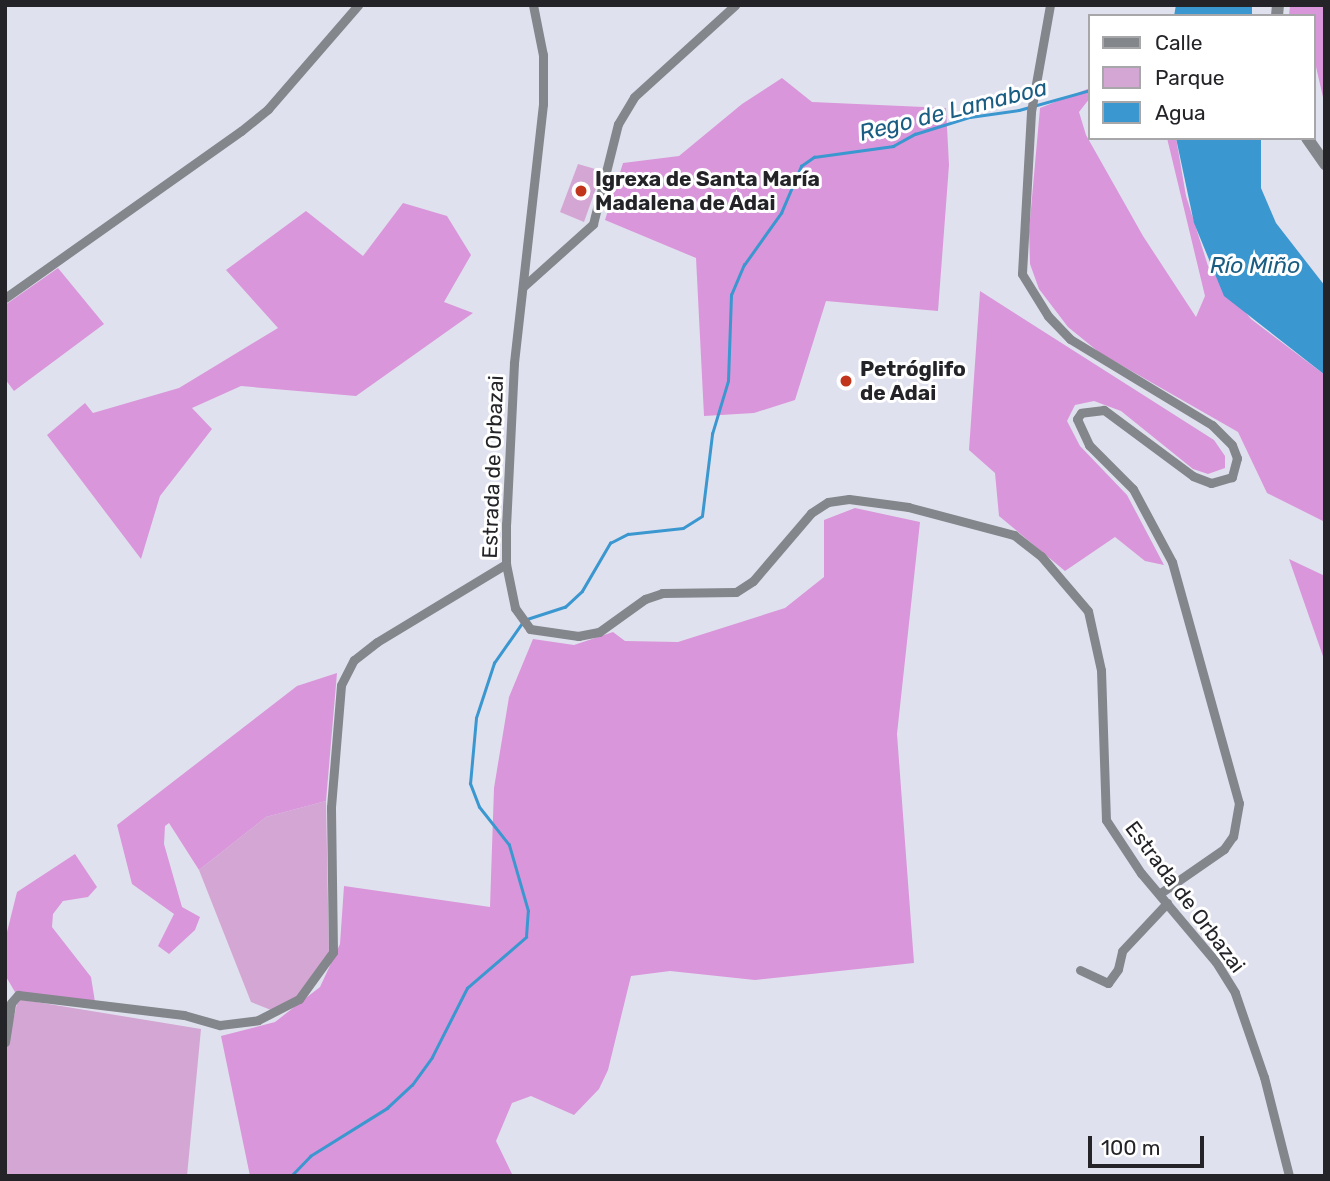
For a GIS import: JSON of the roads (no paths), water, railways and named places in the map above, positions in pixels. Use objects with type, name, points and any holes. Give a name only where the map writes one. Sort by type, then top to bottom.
[{"type":"street","points":[[5,298],[242,131],[268,109],[358,5]]},
{"type":"street","name":"Estrada de Orbazai","points":[[533,5],[543,55],[543,104],[514,363],[506,564],[515,608],[530,629],[578,636],[599,632],[645,599],[662,593],[736,592],[753,581],[811,513],[828,502],[849,499],[908,507],[1014,535],[1056,571],[1088,611],[1101,670],[1105,820],[1159,894],[1216,962],[1235,993],[1264,1077],[1289,1176]]},
{"type":"street","points":[[524,286],[539,276],[593,224],[618,124],[634,97],[735,5]]},
{"type":"street","points":[[1050,5],[1031,112],[1022,274],[1048,316],[1070,339],[1212,425],[1226,436],[1237,458],[1232,477],[1211,483],[1193,476],[1104,410],[1081,413],[1077,419],[1089,445],[1133,489],[1172,562],[1239,803],[1233,836],[1224,849],[1159,894]]},
{"type":"street","points":[[1308,140],[1325,164]]},
{"type":"street","points":[[526,273],[539,276]]},
{"type":"street","points":[[5,1042],[11,1003],[18,995],[184,1016],[220,1025],[258,1020],[299,999],[334,952],[331,807],[341,685],[354,660],[377,642],[506,564]]},
{"type":"street","points":[[1080,970],[1108,983],[1118,969],[1122,951],[1167,903]]},
{"type":"water","points":[[1176,5],[1252,5],[1252,14],[1174,14]]},
{"type":"water","name":"Río Miño","points":[[1176,140],[1261,140],[1261,188],[1276,223],[1325,286],[1325,375],[1224,296],[1194,223]]},
{"type":"waterway","name":"Rego de Lamaboa","points":[[527,619],[565,607],[582,591],[610,543],[628,534],[683,528],[702,516],[712,434],[728,381],[731,295],[744,265],[781,213],[801,166],[814,157],[893,146],[915,134],[970,117],[1019,110],[1088,91]]},
{"type":"waterway","name":"Rego de Lamaboa","points":[[291,1176],[310,1156],[387,1108],[412,1085],[432,1057],[467,988],[526,937],[528,911],[509,845],[479,807],[470,784],[476,718],[494,663],[522,623]]},
{"type":"place","name":"Igrexa de Santa María Madalena de Adai","points":[[581,191]]},
{"type":"place","name":"Petróglifo de Adai","points":[[846,381]]}]
